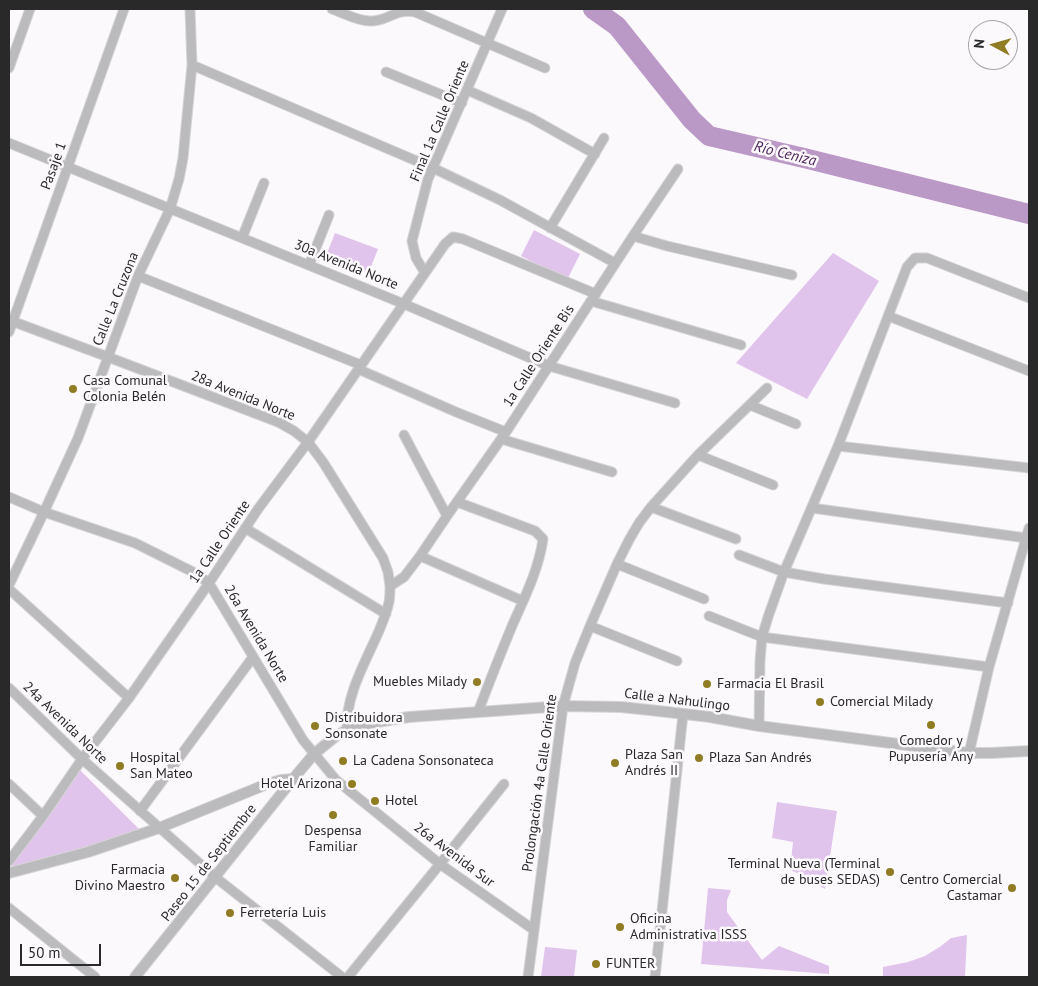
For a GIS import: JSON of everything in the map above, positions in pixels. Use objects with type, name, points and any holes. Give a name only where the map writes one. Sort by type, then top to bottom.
[{"type":"street","points":[[9,68],[30,9]]},
{"type":"street","name":"Pasaje 1","points":[[9,332],[11,321],[124,9]]},
{"type":"street","name":"Calle La Cruzona","points":[[9,585],[78,438],[138,276],[170,208],[182,163],[192,65],[190,9]]},
{"type":"street","points":[[332,9],[361,20],[370,21],[380,20],[406,10],[415,12],[545,68]]},
{"type":"street","name":"Final 1a Calle Oriente","points":[[426,273],[416,258],[412,241],[428,179],[502,9]]},
{"type":"street","points":[[192,65],[433,168],[500,200],[615,263]]},
{"type":"street","points":[[386,72],[462,103]]},
{"type":"street","points":[[468,90],[531,118],[594,154]]},
{"type":"street","points":[[550,228],[604,138]]},
{"type":"street","name":"30a Avenida Norte","points":[[9,144],[404,304],[549,366],[675,403]]},
{"type":"street","name":"1a Calle Oriente Bis","points":[[390,586],[404,577],[420,556],[504,435],[678,169]]},
{"type":"street","points":[[242,238],[264,183]]},
{"type":"street","points":[[309,265],[330,215]]},
{"type":"street","points":[[633,236],[667,246],[792,275]]},
{"type":"street","name":"1a Calle Oriente","points":[[9,862],[129,698],[209,583],[258,508],[308,442],[445,244],[454,238],[463,239],[594,298]]},
{"type":"street","points":[[759,726],[760,661],[762,638],[768,618],[784,572],[838,446],[907,268],[915,258],[926,258],[1029,298]]},
{"type":"street","points":[[138,276],[359,367],[504,435],[612,472]]},
{"type":"street","points":[[594,298],[741,345]]},
{"type":"street","points":[[888,316],[1029,371]]},
{"type":"street","name":"28a Avenida Norte","points":[[11,321],[278,422],[294,431],[308,442],[322,462],[382,558],[388,572],[390,586]]},
{"type":"street","name":"Prolongación 4a Calle Oriente","points":[[528,977],[563,706],[575,663],[590,626],[617,564],[639,523],[698,455],[767,388]]},
{"type":"street","points":[[750,404],[796,424]]},
{"type":"street","points":[[404,435],[447,516]]},
{"type":"street","points":[[838,446],[1029,468]]},
{"type":"street","points":[[698,455],[774,485]]},
{"type":"street","name":"26a Avenida Norte","points":[[9,497],[44,512],[135,543],[193,572],[209,583],[303,740],[336,780]]},
{"type":"street","points":[[457,502],[535,531],[543,539],[541,552],[523,601],[478,712]]},
{"type":"street","points":[[652,507],[736,539]]},
{"type":"street","points":[[812,508],[1026,538]]},
{"type":"street","points":[[245,528],[386,614]]},
{"type":"street","points":[[969,753],[989,667],[1029,528]]},
{"type":"street","points":[[739,555],[784,572],[1008,603]]},
{"type":"street","points":[[420,556],[523,601]]},
{"type":"street","points":[[617,564],[704,599]]},
{"type":"street","points":[[348,730],[349,705],[386,614],[390,601],[390,586]]},
{"type":"street","points":[[9,589],[129,698]]},
{"type":"street","points":[[709,616],[762,638],[989,667]]},
{"type":"street","points":[[590,626],[677,661]]},
{"type":"street","points":[[140,811],[253,657]]},
{"type":"street","name":"24a Avenida Norte","points":[[9,688],[82,760],[215,877],[342,977]]},
{"type":"street","name":"Calle a Nahulingo","points":[[325,745],[336,736],[348,730],[377,722],[409,717],[563,706],[621,707],[683,714],[759,726],[969,753],[1029,751]]},
{"type":"street","points":[[655,977],[683,714]]},
{"type":"street","name":"Paseo 15 de Septiembre","points":[[136,977],[292,779],[314,754],[325,745]]},
{"type":"street","points":[[9,874],[88,852],[159,828],[267,784],[292,779]]},
{"type":"street","name":"26a Avenida Sur","points":[[336,780],[440,864],[534,930]]},
{"type":"street","points":[[9,784],[43,816]]},
{"type":"street","points":[[348,977],[504,784]]},
{"type":"street","points":[[9,908],[95,977]]},
{"type":"shaded area","points":[[534,230],[580,254],[567,280],[521,256]]},
{"type":"shaded area","points":[[335,233],[378,249],[369,272],[326,256]]},
{"type":"shaded area","points":[[833,253],[879,281],[807,399],[736,363]]},
{"type":"shaded area","points":[[80,770],[141,831],[9,869]]},
{"type":"shaded area","points":[[777,802],[837,811],[825,889],[790,870],[793,842],[772,838]]},
{"type":"shaded area","points":[[708,888],[731,890],[727,900],[727,912],[762,960],[779,946],[829,966],[829,974],[701,964]]},
{"type":"shaded area","points":[[967,935],[965,977],[883,977],[883,967],[925,956],[951,938]]},
{"type":"shaded area","points":[[545,947],[577,950],[574,977],[541,977]]},
{"type":"waterway","name":"Río Ceniza","points":[[593,9],[617,26],[692,120],[709,136],[1029,214]]},
{"type":"place","name":"Casa Comunal Colonia Belén","points":[[73,389]]},
{"type":"place","name":"Muebles Milady","points":[[477,682]]},
{"type":"place","name":"Farmacia El Brasil","points":[[707,684]]},
{"type":"place","name":"Comercial Milady","points":[[820,702]]},
{"type":"place","name":"Comedor y Pupusería Any","points":[[931,725]]},
{"type":"place","name":"Distribuidora Sonsonate","points":[[315,726]]},
{"type":"place","name":"Plaza San Andrés","points":[[699,758]]},
{"type":"place","name":"La Cadena Sonsonateca","points":[[343,761]]},
{"type":"place","name":"Plaza San Andrés II","points":[[615,763]]},
{"type":"place","name":"Hospital San Mateo","points":[[120,766]]},
{"type":"place","name":"Hotel Arizona","points":[[352,784]]},
{"type":"place","name":"Hotel","points":[[375,801]]},
{"type":"place","name":"Despensa Familiar","points":[[333,815]]},
{"type":"place","name":"Terminal Nueva (Terminal de buses SEDAS)","points":[[890,872]]},
{"type":"place","name":"Farmacia Divino Maestro","points":[[175,878]]},
{"type":"place","name":"Centro Comercial Castamar","points":[[1012,888]]},
{"type":"place","name":"Ferretería Luis","points":[[230,913]]},
{"type":"place","name":"Oficina Administrativa ISSS","points":[[620,927]]},
{"type":"place","name":"FUNTER","points":[[596,964]]}]
